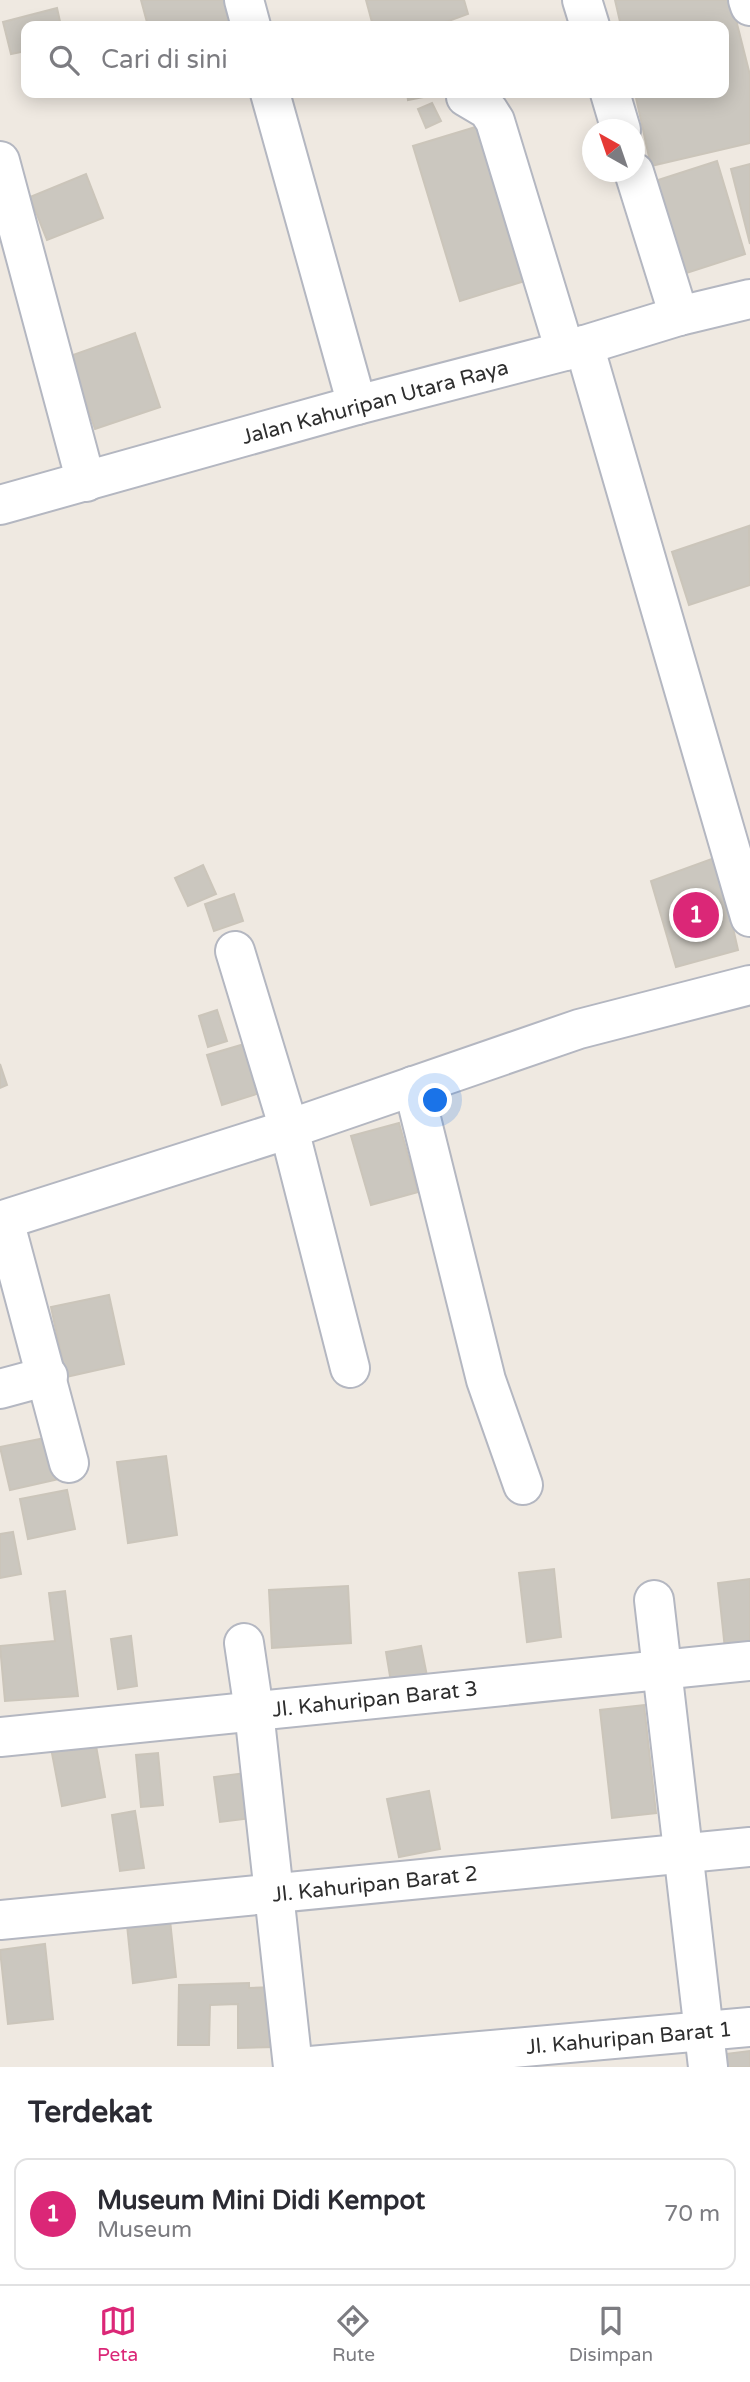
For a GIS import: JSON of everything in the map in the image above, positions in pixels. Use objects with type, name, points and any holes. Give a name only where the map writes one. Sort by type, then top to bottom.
[{"type":"street","points":[[244,0],[250,21]]},
{"type":"street","points":[[582,0],[588,21]]},
{"type":"street","points":[[748,0],[750,6]]},
{"type":"street","points":[[271,98],[357,405]]},
{"type":"street","points":[[468,98],[488,110],[495,121],[574,348],[750,917]]},
{"type":"street","points":[[611,98],[618,119]]},
{"type":"street","points":[[0,161],[86,482]]},
{"type":"street","points":[[637,182],[679,316]]},
{"type":"street","name":"Jalan Kahuripan Utara Raya","points":[[0,505],[357,405],[574,348],[679,316],[750,299]]},
{"type":"street","points":[[235,951],[289,1129],[350,1368]]},
{"type":"street","points":[[69,1463],[48,1376],[2,1220],[289,1129],[579,1029],[750,985]]},
{"type":"street","points":[[413,1086],[486,1380],[523,1485]]},
{"type":"street","points":[[0,1389],[48,1376]]},
{"type":"street","points":[[654,1601],[706,2049]]},
{"type":"street","points":[[244,1643],[254,1711],[293,2067]]},
{"type":"street","name":"Jl. Kahuripan Barat 3","points":[[0,1737],[750,1661]]},
{"type":"street","name":"Jl. Kahuripan Barat 2","points":[[0,1920],[750,1847]]},
{"type":"street","name":"Jl. Kahuripan Barat 1","points":[[299,2067],[706,2049],[750,2028]]},
{"type":"building","points":[[141,0],[225,0],[231,21],[147,21]]},
{"type":"building","points":[[366,0],[464,0],[468,14],[449,21],[372,21]]},
{"type":"building","points":[[615,0],[731,0],[750,75],[750,143],[651,166],[645,139],[645,119],[641,119],[636,98],[729,98],[729,21],[620,21]]},
{"type":"building","points":[[57,8],[60,21],[21,21],[21,52],[11,54],[3,22]]},
{"type":"building","points":[[432,103],[441,121],[426,128],[418,109]]},
{"type":"building","points":[[482,125],[531,279],[460,301],[413,146]]},
{"type":"building","points":[[717,161],[745,254],[674,277],[646,184]]},
{"type":"building","points":[[750,164],[750,244],[731,169]]},
{"type":"building","points":[[86,174],[103,218],[47,240],[30,197]]},
{"type":"building","points":[[135,333],[160,407],[95,429],[70,356]]},
{"type":"building","points":[[749,526],[750,585],[689,605],[672,552]]},
{"type":"building","points":[[717,857],[738,950],[676,967],[651,881]]},
{"type":"building","points":[[203,865],[216,894],[188,906],[175,878]]},
{"type":"building","points":[[234,894],[243,921],[214,931],[205,904]]},
{"type":"building","points":[[217,1010],[227,1041],[208,1047],[199,1016]]},
{"type":"building","points":[[251,1042],[266,1091],[222,1105],[207,1055]]},
{"type":"building","points":[[0,1064],[7,1085],[0,1088]]},
{"type":"building","points":[[399,1123],[418,1192],[371,1205],[351,1136]]},
{"type":"building","points":[[109,1295],[124,1364],[66,1377],[51,1307]]},
{"type":"building","points":[[50,1437],[59,1479],[10,1490],[0,1447]]},
{"type":"building","points":[[166,1456],[177,1535],[128,1543],[117,1462]]},
{"type":"building","points":[[67,1490],[75,1529],[28,1539],[20,1499]]},
{"type":"building","points":[[13,1532],[21,1574],[0,1578],[0,1534]]},
{"type":"building","points":[[554,1569],[561,1637],[527,1642],[519,1573]]},
{"type":"building","points":[[750,1579],[750,1647],[725,1649],[718,1583]]},
{"type":"building","points":[[348,1586],[351,1643],[272,1648],[269,1590]]},
{"type":"building","points":[[65,1591],[78,1696],[5,1701],[0,1646],[55,1641],[49,1593]]},
{"type":"building","points":[[131,1636],[137,1686],[118,1689],[111,1639]]},
{"type":"building","points":[[421,1646],[427,1676],[391,1682],[386,1652]]},
{"type":"building","points":[[644,1705],[656,1813],[612,1818],[600,1710]]},
{"type":"building","points":[[95,1740],[105,1797],[62,1806],[51,1748]]},
{"type":"building","points":[[158,1753],[163,1805],[141,1807],[136,1755]]},
{"type":"building","points":[[253,1772],[259,1817],[220,1822],[214,1777]]},
{"type":"building","points":[[429,1791],[440,1849],[399,1857],[387,1799]]},
{"type":"building","points":[[135,1811],[144,1868],[120,1871],[112,1815]]},
{"type":"building","points":[[170,1920],[176,1977],[133,1983],[127,1925]]},
{"type":"building","points":[[45,1944],[53,2019],[8,2024],[0,1950]]},
{"type":"building","points":[[249,1983],[249,1988],[275,1987],[276,2047],[238,2048],[238,2004],[210,2005],[209,2045],[178,2045],[179,1985]]},
{"type":"building","points":[[750,2051],[750,2067],[727,2067],[725,2054]]},
{"type":"place","name":"Museum Mini Didi Kempot","points":[[696,915]]}]
